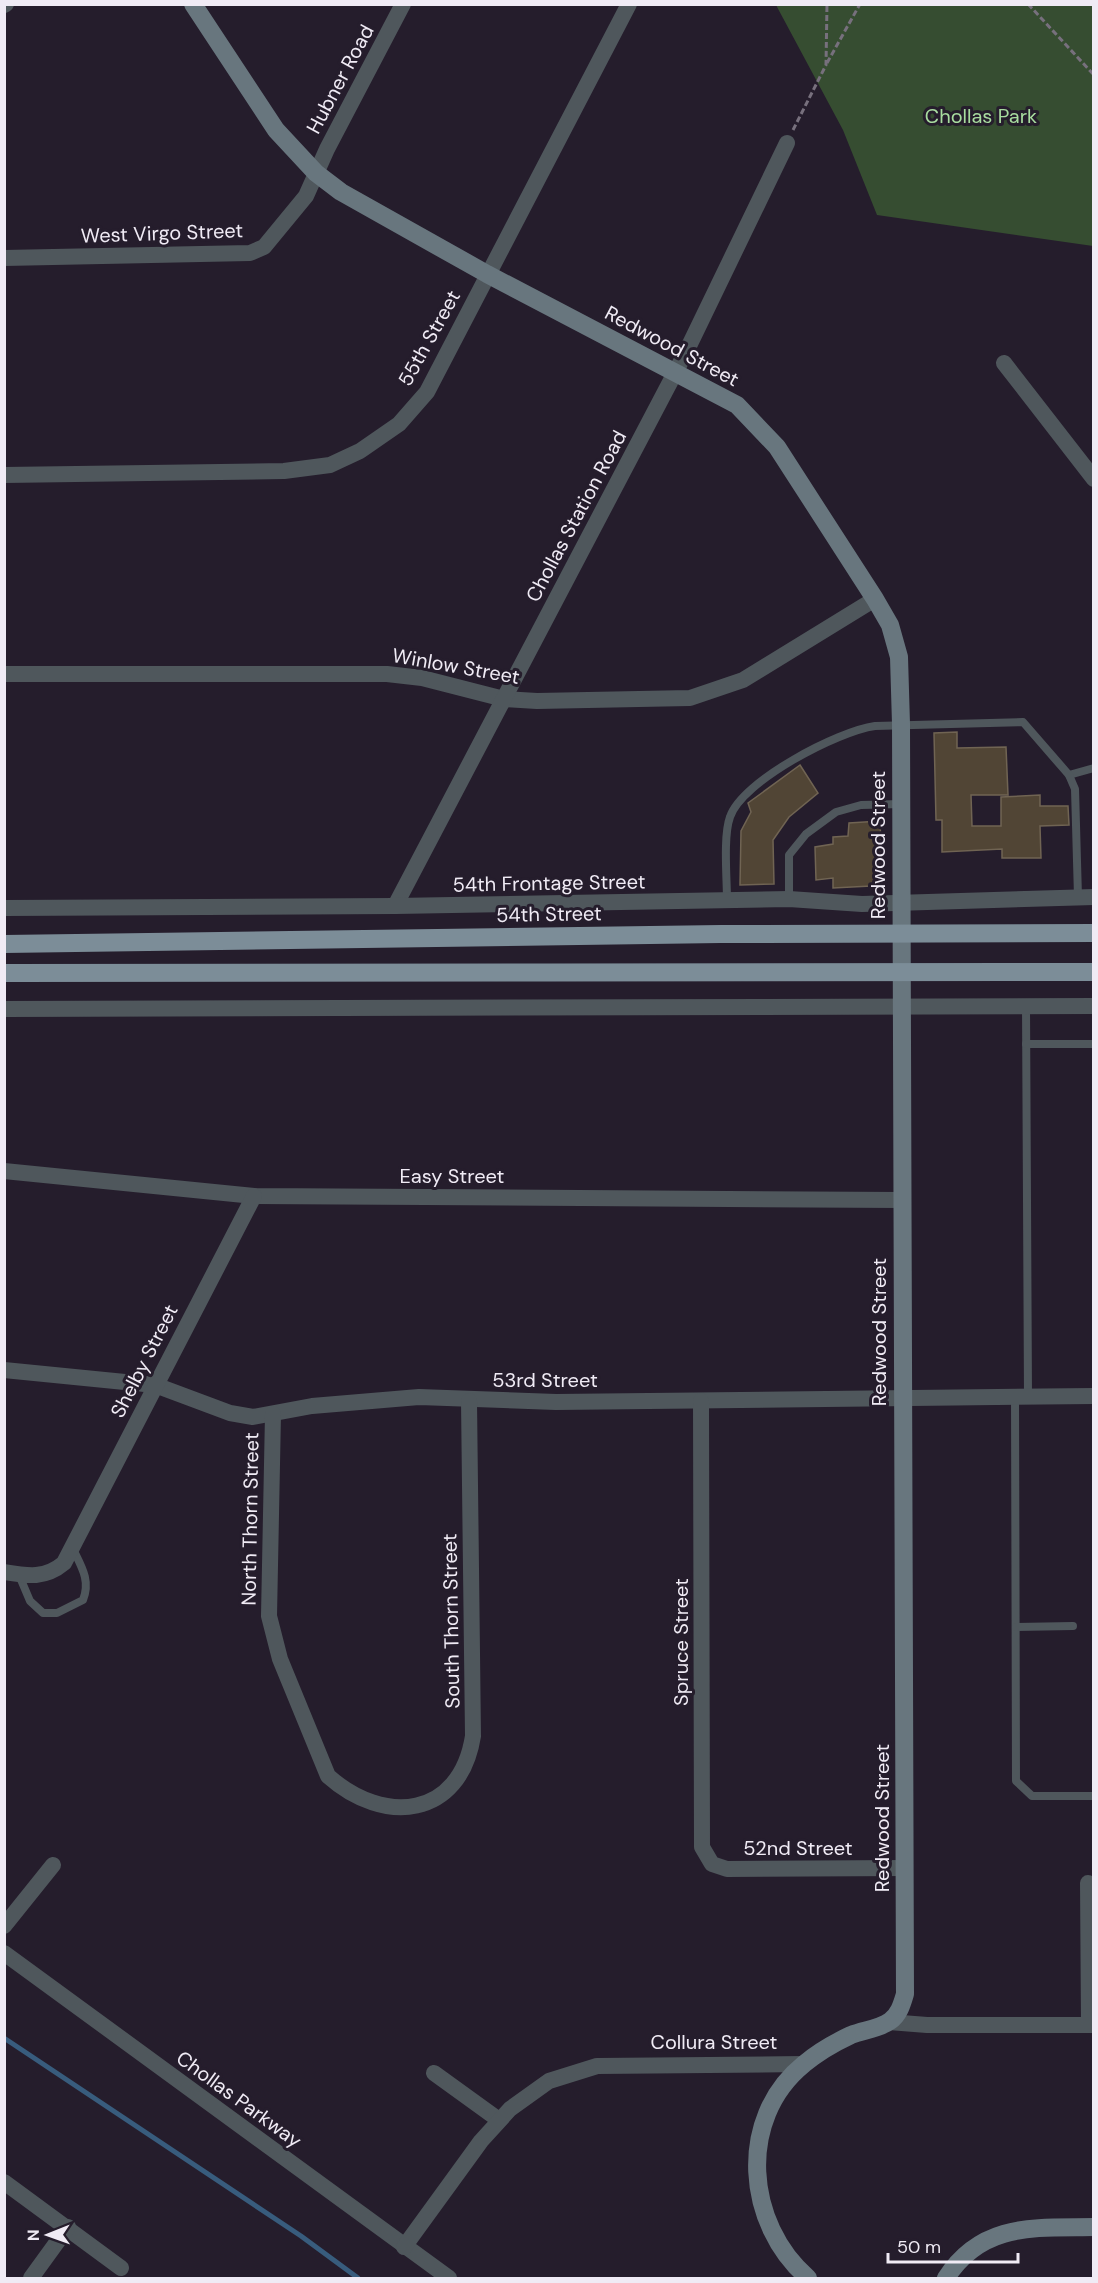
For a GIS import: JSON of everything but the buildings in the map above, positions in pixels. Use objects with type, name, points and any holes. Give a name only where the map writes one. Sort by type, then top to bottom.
[{"type":"main road","name":"54th Street","points":[[4,944],[1094,933]]},
{"type":"main road","points":[[4,973],[1094,972]]},
{"type":"street","name":"Redwood Street","points":[[192,4],[276,130],[316,173],[341,192],[487,274],[737,405],[777,447],[890,625],[899,657],[902,804],[900,934],[905,1994],[900,2009],[889,2022]]},
{"type":"street","name":"Hubner Road","points":[[316,173],[404,4]]},
{"type":"street","name":"55th Street","points":[[4,475],[284,471],[330,465],[360,451],[399,424],[427,392],[629,4]]},
{"type":"street","name":"Chollas Station Road","points":[[395,906],[675,373],[787,142]]},
{"type":"street","name":"West Virgo Street","points":[[4,258],[250,253],[264,247],[306,196],[316,173]]},
{"type":"street","points":[[1004,363],[1094,479]]},
{"type":"street","name":"Winlow Street","points":[[4,674],[387,674],[422,678],[504,699],[537,701],[690,698],[743,680],[875,599]]},
{"type":"street","name":"54th Frontage Street","points":[[4,908],[395,906],[789,899],[862,904],[1086,897]]},
{"type":"street","points":[[4,1009],[1094,1006]]},
{"type":"street","name":"Easy Street","points":[[4,1171],[254,1196],[901,1200]]},
{"type":"street","name":"Shelby Street","points":[[72,1547],[254,1196]]},
{"type":"street","name":"53rd Street","points":[[4,1370],[154,1385],[230,1413],[254,1417],[312,1406],[419,1397],[469,1401],[701,1401],[1094,1396]]},
{"type":"street","name":"South Thorn Street","points":[[408,1808],[434,1799],[455,1781],[470,1757],[473,1736],[469,1401]]},
{"type":"street","name":"Spruce Street","points":[[701,1401],[702,1847],[712,1864],[727,1869]]},
{"type":"street","name":"North Thorn Street","points":[[273,1414],[269,1616],[280,1659],[328,1776],[342,1788],[367,1802],[408,1808]]},
{"type":"street","points":[[12,1574],[40,1576],[52,1573],[64,1563],[72,1547]]},
{"type":"street","points":[[4,1926],[54,1865]]},
{"type":"street","name":"52nd Street","points":[[727,1869],[905,1868]]},
{"type":"street","points":[[1088,1883],[1091,2025]]},
{"type":"street","name":"Chollas Parkway","points":[[4,1953],[449,2278]]},
{"type":"street","name":"Collura Street","points":[[404,2247],[481,2141],[499,2120],[521,2099],[549,2081],[597,2066],[804,2064],[850,2035],[889,2022],[927,2025],[1091,2025]]},
{"type":"street","points":[[804,2064],[780,2092],[771,2108],[759,2142],[757,2179],[770,2229],[788,2258],[808,2278]]},
{"type":"street","points":[[434,2073],[499,2120]]},
{"type":"street","points":[[4,2182],[121,2268]]},
{"type":"street","points":[[31,2278],[68,2227]]},
{"type":"street","points":[[946,2278],[966,2254],[991,2238],[1006,2232],[1022,2229],[1094,2227]]},
{"type":"lane","points":[[727,900],[730,817],[751,788],[825,742],[859,728],[901,724],[1023,722],[1069,775],[1075,789],[1086,897]]},
{"type":"lane","points":[[1069,775],[1094,768]]},
{"type":"lane","points":[[789,899],[789,855],[806,834],[836,812],[861,805],[902,804]]},
{"type":"lane","points":[[1026,1006],[1022,1396],[1016,1627],[1016,1781],[1032,1796],[1094,1796]]},
{"type":"lane","points":[[1026,1044],[1094,1044]]},
{"type":"lane","points":[[12,1574],[30,1601],[43,1613],[57,1613],[83,1600],[87,1589],[87,1579],[72,1547]]},
{"type":"lane","points":[[1016,1627],[1073,1626]]},
{"type":"path","points":[[826,65],[827,4]]},
{"type":"path","points":[[787,142],[860,4]]},
{"type":"path","points":[[1028,4],[1094,75]]},
{"type":"green space","name":"Chollas Park","points":[[776,5],[1093,5],[1093,246],[877,215],[843,130]]},
{"type":"waterway","points":[[4,2038],[301,2236],[358,2278]]}]
